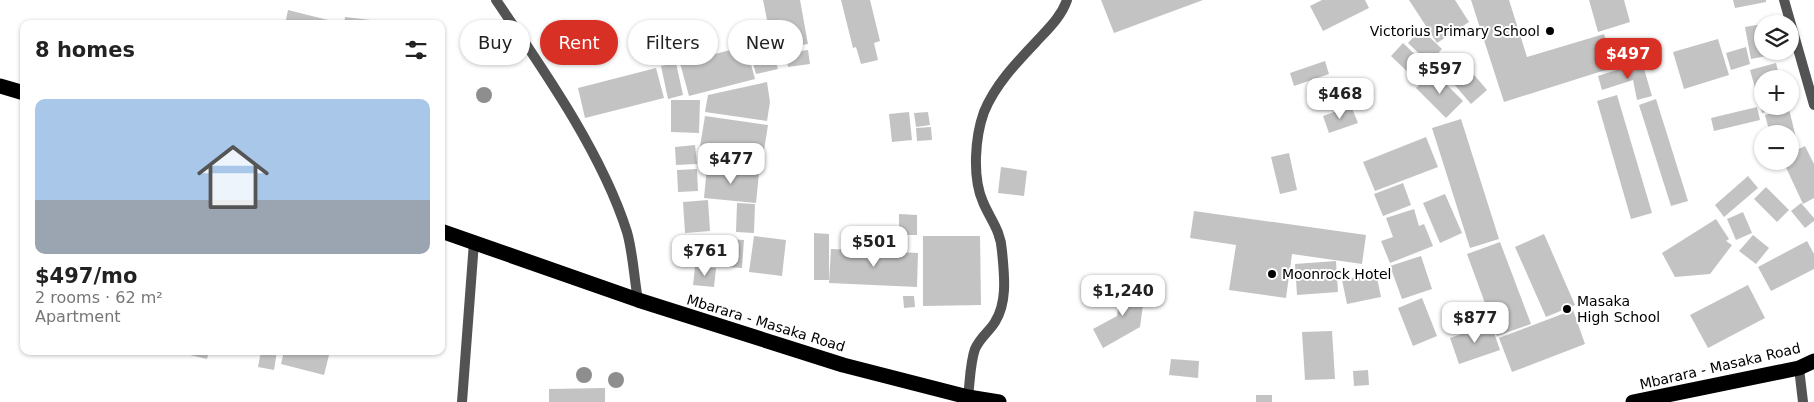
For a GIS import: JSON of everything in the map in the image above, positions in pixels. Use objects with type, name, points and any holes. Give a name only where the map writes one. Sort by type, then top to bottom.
[{"type":"highway","points":[[0,86],[20,93]]},
{"type":"highway","name":"Mbarara - Masaka Road","points":[[445,232],[638,300],[843,365],[968,398],[999,402]]},
{"type":"highway","name":"Mbarara - Masaka Road","points":[[1633,402],[1799,368],[1814,361]]},
{"type":"street","points":[[496,0],[547,75],[602,172],[627,233],[638,300]]},
{"type":"street","points":[[968,398],[974,351],[982,335],[995,322],[1001,309],[1004,295],[1002,249],[997,226],[982,201],[977,175],[978,135],[985,111],[1008,71],[1062,14],[1067,0]]},
{"type":"street","points":[[1784,0],[1814,105]]},
{"type":"street","points":[[462,402],[474,242]]},
{"type":"street","points":[[1799,368],[1803,402]]},
{"type":"building","points":[[763,0],[800,0],[808,44],[803,45],[803,20],[767,20]]},
{"type":"building","points":[[841,0],[870,0],[880,41],[874,43],[878,60],[861,64],[856,47],[853,48]]},
{"type":"building","points":[[1101,0],[1203,0],[1114,33]]},
{"type":"building","points":[[1322,0],[1365,0],[1369,8],[1323,31],[1310,6]]},
{"type":"building","points":[[1409,0],[1455,0],[1469,22],[1437,43]]},
{"type":"building","points":[[1471,0],[1509,0],[1527,57],[1604,34],[1615,67],[1504,102]]},
{"type":"building","points":[[1589,0],[1624,0],[1630,22],[1598,32]]},
{"type":"building","points":[[1733,0],[1766,0],[1766,2],[1735,8]]},
{"type":"building","points":[[288,10],[328,20],[286,20]]},
{"type":"building","points":[[345,17],[371,20],[345,20]]},
{"type":"building","points":[[1754,25],[1754,58],[1751,59],[1745,27]]},
{"type":"building","points":[[1421,29],[1442,49],[1429,63],[1408,43]]},
{"type":"building","points":[[1718,39],[1729,75],[1684,89],[1673,52]]},
{"type":"building","points":[[1403,43],[1429,68],[1417,81],[1391,56]]},
{"type":"building","points":[[1746,47],[1750,64],[1731,70],[1726,53]]},
{"type":"building","points":[[808,50],[810,64],[803,65],[803,51]]},
{"type":"building","points":[[728,51],[728,65],[751,65],[755,79],[689,96],[681,65],[718,65],[718,53]]},
{"type":"building","points":[[1458,56],[1487,90],[1471,104],[1441,69]]},
{"type":"building","points":[[1325,61],[1329,74],[1294,86],[1290,73]]},
{"type":"building","points":[[1642,62],[1652,96],[1637,100],[1633,80],[1602,90],[1598,76]]},
{"type":"building","points":[[1776,63],[1778,70],[1754,70],[1754,84],[1750,70]]},
{"type":"building","points":[[676,65],[683,95],[668,99],[661,66]]},
{"type":"building","points":[[753,65],[777,65],[778,69],[756,74]]},
{"type":"building","points":[[656,68],[664,98],[585,118],[578,88]]},
{"type":"building","points":[[1434,72],[1463,101],[1446,118],[1416,88]]},
{"type":"building","points":[[767,82],[770,102],[767,121],[705,112],[708,95]]},
{"type":"building","points":[[1617,95],[1652,213],[1631,219],[1597,101]]},
{"type":"building","points":[[1656,99],[1688,201],[1671,206],[1639,105]]},
{"type":"building","points":[[671,100],[700,100],[699,133],[671,132]]},
{"type":"building","points":[[1351,106],[1358,123],[1329,133],[1323,116]]},
{"type":"building","points":[[1754,108],[1754,115],[1759,115],[1760,120],[1714,131],[1711,118]]},
{"type":"building","points":[[909,112],[912,140],[892,142],[889,114]]},
{"type":"building","points":[[928,112],[930,125],[916,127],[914,113]]},
{"type":"building","points":[[1765,115],[1790,115],[1793,125],[1768,125]]},
{"type":"building","points":[[705,116],[768,125],[761,169],[698,159]]},
{"type":"building","points":[[1461,119],[1499,239],[1470,248],[1432,128]]},
{"type":"building","points":[[931,127],[932,140],[917,141],[916,128]]},
{"type":"building","points":[[1426,137],[1438,167],[1375,191],[1363,162]]},
{"type":"building","points":[[695,145],[697,164],[676,165],[675,147]]},
{"type":"building","points":[[1805,146],[1814,164],[1814,198],[1803,204],[1787,170],[1799,170],[1799,149]]},
{"type":"building","points":[[1289,153],[1297,190],[1280,194],[1271,157]]},
{"type":"building","points":[[707,167],[759,173],[756,203],[704,198]]},
{"type":"building","points":[[1001,167],[1027,171],[1024,196],[998,193]]},
{"type":"building","points":[[697,169],[698,191],[678,192],[677,170]]},
{"type":"building","points":[[1748,176],[1758,188],[1724,217],[1715,205]]},
{"type":"building","points":[[1403,183],[1411,205],[1383,216],[1374,194]]},
{"type":"building","points":[[1766,187],[1789,210],[1777,222],[1754,199]]},
{"type":"building","points":[[1445,194],[1462,233],[1440,243],[1423,203]]},
{"type":"building","points":[[708,200],[710,231],[685,233],[683,202]]},
{"type":"building","points":[[737,203],[755,204],[754,233],[736,232]]},
{"type":"building","points":[[1801,203],[1814,218],[1814,221],[1805,228],[1791,211]]},
{"type":"building","points":[[1414,209],[1419,226],[1424,224],[1433,246],[1390,263],[1381,241],[1393,237],[1386,218]]},
{"type":"building","points":[[1194,211],[1366,235],[1362,264],[1292,254],[1286,298],[1229,290],[1236,245],[1190,238]]},
{"type":"building","points":[[1743,212],[1752,233],[1736,240],[1727,219]]},
{"type":"building","points":[[899,214],[917,215],[917,235],[899,235]]},
{"type":"building","points":[[1716,219],[1729,239],[1726,241],[1732,245],[1710,274],[1675,277],[1662,253]]},
{"type":"building","points":[[814,233],[829,234],[829,280],[814,280]]},
{"type":"building","points":[[1544,234],[1575,305],[1546,317],[1515,247]]},
{"type":"building","points":[[1753,235],[1769,248],[1756,264],[1739,251]]},
{"type":"building","points":[[754,236],[786,240],[782,276],[749,272]]},
{"type":"building","points":[[923,236],[980,236],[981,305],[923,306]]},
{"type":"building","points":[[686,237],[744,240],[742,268],[685,264]]},
{"type":"building","points":[[1807,241],[1814,254],[1814,269],[1771,291],[1758,267]]},
{"type":"building","points":[[1500,242],[1531,324],[1497,336],[1467,254]]},
{"type":"building","points":[[831,249],[918,253],[917,287],[829,283]]},
{"type":"building","points":[[1421,256],[1432,289],[1402,299],[1390,266]]},
{"type":"building","points":[[1336,261],[1338,292],[1297,295],[1295,264]]},
{"type":"building","points":[[695,267],[716,268],[714,287],[693,285]]},
{"type":"building","points":[[1376,273],[1381,297],[1347,304],[1342,280]]},
{"type":"building","points":[[1748,285],[1765,318],[1708,348],[1690,315]]},
{"type":"building","points":[[1121,287],[1145,290],[1140,327],[1103,348],[1093,329],[1117,316]]},
{"type":"building","points":[[903,296],[914,296],[915,307],[904,308]]},
{"type":"building","points":[[1422,298],[1437,336],[1413,346],[1398,308]]},
{"type":"building","points":[[1573,310],[1585,344],[1512,372],[1499,338]]},
{"type":"building","points":[[1491,324],[1500,350],[1459,364],[1450,338]]},
{"type":"building","points":[[1332,331],[1335,379],[1305,380],[1302,332]]},
{"type":"building","points":[[190,355],[208,355],[207,359]]},
{"type":"building","points":[[260,355],[276,355],[274,370],[258,367]]},
{"type":"building","points":[[283,355],[329,355],[324,375],[281,364]]},
{"type":"building","points":[[1171,359],[1199,361],[1198,378],[1169,375]]},
{"type":"building","points":[[1368,370],[1369,385],[1354,386],[1353,371]]},
{"type":"building","points":[[605,388],[605,402],[549,402],[549,389]]},
{"type":"building","points":[[1256,395],[1272,395],[1272,402],[1256,402]]},
{"type":"place","name":"Victorius Primary School","points":[[1550,31]]},
{"type":"place","name":"Moonrock Hotel","points":[[1272,274]]},
{"type":"place","name":"Masaka High School","points":[[1567,309]]}]
